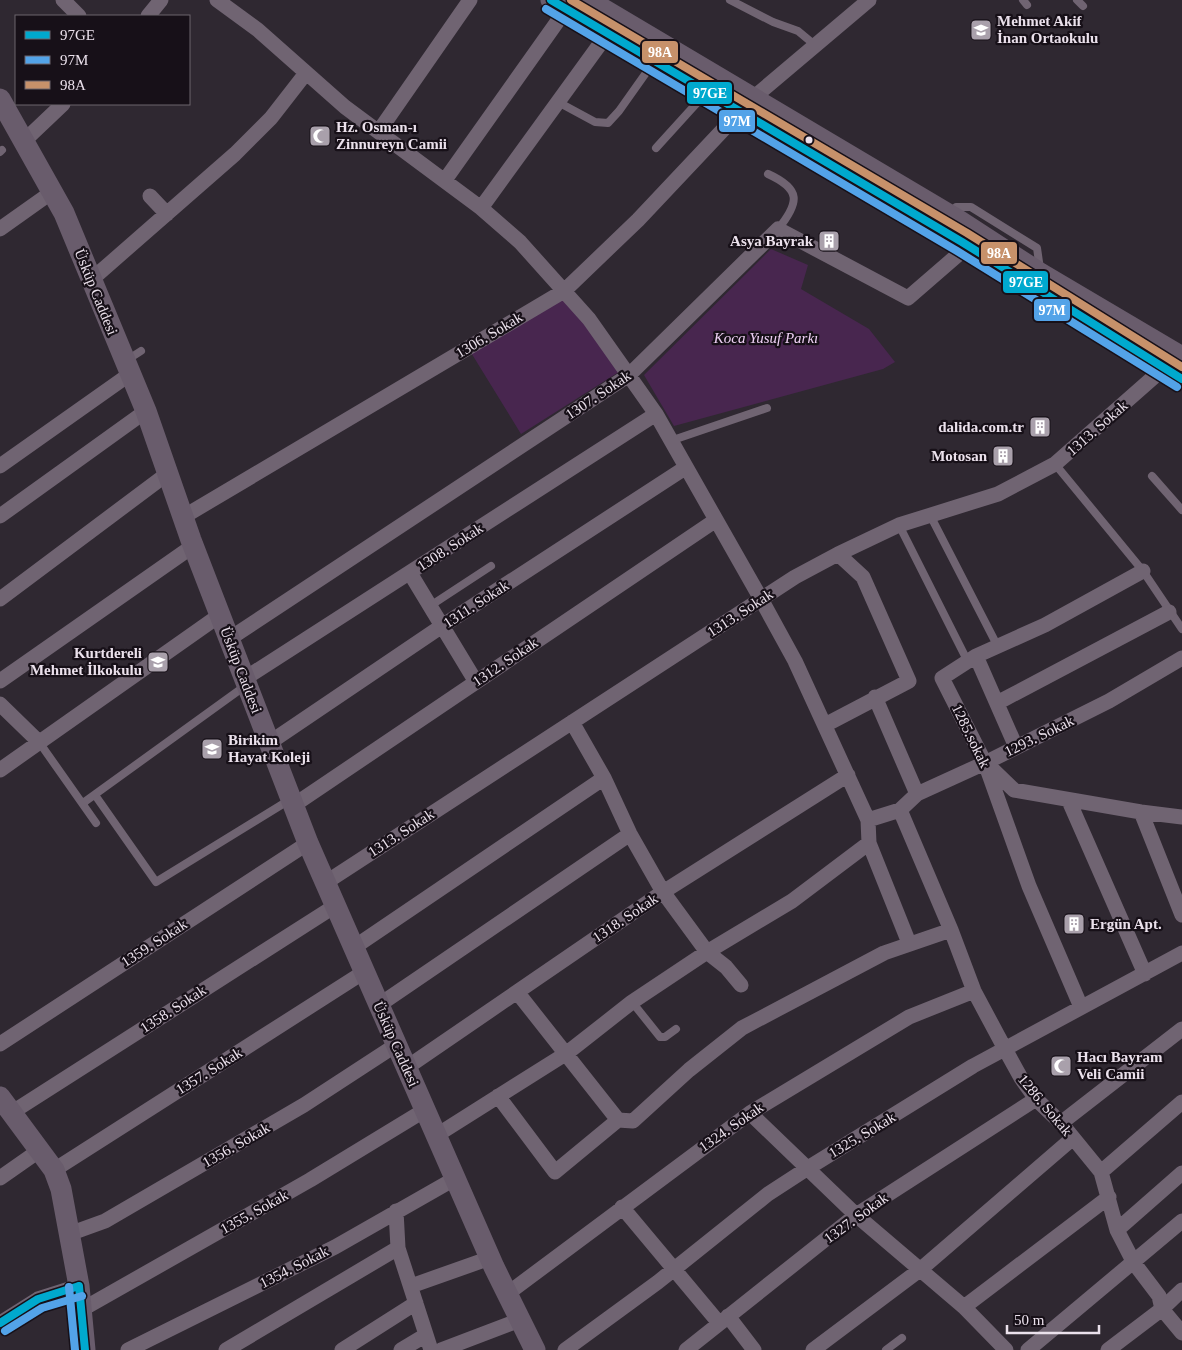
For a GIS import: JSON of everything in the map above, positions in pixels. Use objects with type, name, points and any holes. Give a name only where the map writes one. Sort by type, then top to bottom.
[{"type":"main road","points":[[588,0],[747,105],[968,246],[1176,368]]},
{"type":"main road","points":[[559,4],[707,91],[747,105],[947,214],[1040,273],[1176,368]]},
{"type":"main road","name":"Üsküp Caddesi","points":[[0,99],[64,213],[91,280],[132,362],[167,474],[308,843],[490,1258],[535,1350]]},
{"type":"main road","points":[[6,1105],[54,1170],[61,1189],[79,1286],[85,1350]]},
{"type":"street","points":[[63,0],[79,15]]},
{"type":"street","points":[[149,15],[161,0]]},
{"type":"street","points":[[217,0],[258,30],[345,107],[446,180],[481,208],[520,242],[589,319],[656,414],[795,661],[868,820],[869,843],[909,943]]},
{"type":"street","points":[[379,131],[470,0]]},
{"type":"street","name":"1306. Sokak","points":[[183,517],[564,291],[638,220],[747,105],[869,0]]},
{"type":"street","points":[[446,180],[559,4]]},
{"type":"street","points":[[481,208],[608,33]]},
{"type":"street","points":[[91,280],[236,154],[271,118],[306,73]]},
{"type":"street","points":[[24,141],[62,105]]},
{"type":"street","points":[[0,229],[52,192]]},
{"type":"street","points":[[150,196],[167,214]]},
{"type":"street","points":[[778,228],[908,298],[968,246]]},
{"type":"street","name":"1307. Sokak","points":[[229,639],[629,375],[778,228]]},
{"type":"street","points":[[0,466],[132,362]]},
{"type":"street","name":"1313. Sokak","points":[[325,883],[761,600],[838,554],[899,525],[998,494],[1055,464],[1176,368]]},
{"type":"street","points":[[0,516],[146,411]]},
{"type":"street","name":"1308. Sokak","points":[[245,682],[410,572],[656,414]]},
{"type":"street","name":"1311. Sokak","points":[[269,743],[442,626],[685,468]]},
{"type":"street","points":[[0,599],[167,474]]},
{"type":"street","name":"1312. Sokak","points":[[293,801],[476,682],[716,520]]},
{"type":"street","points":[[0,681],[194,546]]},
{"type":"street","points":[[826,725],[909,681],[863,577],[838,554]]},
{"type":"street","name":"1285.sokak","points":[[1081,1007],[1029,886],[985,763],[942,678],[972,659],[1045,625],[1143,571]]},
{"type":"street","points":[[410,572],[476,682]]},
{"type":"street","points":[[997,703],[1169,612]]},
{"type":"street","points":[[0,770],[220,615]]},
{"type":"street","name":"1293. Sokak","points":[[868,820],[900,810],[916,794],[985,763],[1110,701],[1182,658]]},
{"type":"street","points":[[972,659],[997,703],[1016,747]]},
{"type":"street","points":[[875,698],[916,794]]},
{"type":"street","points":[[0,704],[39,742]]},
{"type":"street","points":[[572,722],[604,778],[630,834],[663,892],[706,952],[726,967],[741,985]]},
{"type":"street","points":[[985,763],[1014,790],[1069,801],[1182,817]]},
{"type":"street","name":"1318. Sokak","points":[[406,1068],[663,892],[848,775]]},
{"type":"street","points":[[353,948],[604,778]]},
{"type":"street","points":[[1069,801],[1145,974]]},
{"type":"street","name":"1286. Sokak","points":[[900,810],[951,930],[974,991],[1005,1049],[1021,1078],[1036,1099],[1061,1123],[1101,1172],[1117,1230],[1134,1263],[1159,1296],[1162,1308],[1182,1333]]},
{"type":"street","points":[[1141,812],[1182,915]]},
{"type":"street","points":[[379,1005],[630,834]]},
{"type":"street","name":"1359. Sokak","points":[[0,1044],[308,843]]},
{"type":"street","points":[[436,1135],[567,1052],[632,1002],[706,952],[792,901],[869,843]]},
{"type":"street","name":"1358. Sokak","points":[[6,1105],[334,906]]},
{"type":"street","points":[[498,1096],[555,1172],[618,1120],[633,1121],[689,1070],[742,1028],[884,953],[951,930]]},
{"type":"street","name":"1325. Sokak","points":[[565,1350],[674,1269],[768,1194],[808,1168],[1005,1049],[1182,953]]},
{"type":"street","name":"1357. Sokak","points":[[54,1170],[364,972]]},
{"type":"street","name":"1324. Sokak","points":[[507,1294],[750,1113],[909,1017],[974,991]]},
{"type":"street","points":[[517,992],[567,1052],[618,1120]]},
{"type":"street","points":[[1061,1123],[1182,1029]]},
{"type":"street","name":"1356. Sokak","points":[[69,1234],[113,1216],[304,1106],[396,1046]]},
{"type":"street","name":"1327. Sokak","points":[[686,1350],[856,1215],[1036,1099]]},
{"type":"street","points":[[1101,1172],[1182,1102]]},
{"type":"street","name":"1355. Sokak","points":[[81,1310],[310,1180],[425,1110]]},
{"type":"street","points":[[750,1113],[856,1215],[964,1307],[1006,1350]]},
{"type":"street","points":[[812,1350],[920,1269],[1073,1138]]},
{"type":"street","points":[[0,1178],[40,1150]]},
{"type":"street","points":[[1117,1230],[1182,1172]]},
{"type":"street","name":"1354. Sokak","points":[[128,1350],[335,1247],[396,1210],[456,1178]]},
{"type":"street","points":[[964,1307],[1109,1197]]},
{"type":"street","points":[[622,1207],[674,1269],[754,1350]]},
{"type":"street","points":[[396,1210],[398,1248],[431,1350]]},
{"type":"street","points":[[1028,1350],[1182,1221]]},
{"type":"street","points":[[226,1350],[398,1248]]},
{"type":"street","points":[[411,1286],[490,1258]]},
{"type":"street","points":[[0,1323],[38,1299],[79,1286]]},
{"type":"street","points":[[1108,1350],[1182,1290]]},
{"type":"street","points":[[342,1350],[416,1303]]},
{"type":"street","points":[[441,1350],[520,1320]]},
{"type":"street","points":[[401,1350],[426,1335]]},
{"type":"lane","points":[[730,0],[773,22],[798,31],[816,46]]},
{"type":"lane","points":[[558,102],[595,122],[608,123],[619,112],[655,60]]},
{"type":"lane","points":[[656,148],[707,91]]},
{"type":"lane","points":[[768,174],[784,181],[794,192],[795,201],[791,214],[778,228]]},
{"type":"lane","points":[[670,441],[767,408]]},
{"type":"lane","points":[[1055,464],[1143,571],[1182,629]]},
{"type":"lane","points":[[1152,476],[1182,510]]},
{"type":"lane","points":[[930,515],[998,646]]},
{"type":"lane","points":[[899,525],[972,659]]},
{"type":"lane","points":[[430,606],[491,566]]},
{"type":"lane","points":[[82,803],[245,682]]},
{"type":"lane","points":[[39,742],[96,822]]},
{"type":"lane","points":[[95,795],[156,882],[293,801]]},
{"type":"lane","points":[[632,1002],[660,1037],[665,1037],[676,1029]]},
{"type":"lane","points":[[886,1350],[902,1338]]},
{"type":"green space","name":"Koca Yusuf Parkı","points":[[771,249],[808,265],[801,289],[869,329],[895,362],[883,369],[674,426],[644,375]]},
{"type":"green space","points":[[565,295],[622,370],[521,434],[470,351]]},
{"type":"transit line","name":"97GE","points":[[551,0],[962,242],[1182,379]]},
{"type":"transit line","name":"98A","points":[[571,0],[967,233],[1182,367]]},
{"type":"transit line","name":"97M","points":[[546,9],[957,251],[1177,387]]},
{"type":"transit line","name":"97GE","points":[[79,1286],[85,1350]]},
{"type":"transit line","name":"97GE","points":[[0,1323],[38,1299],[79,1286]]},
{"type":"transit line","name":"97M","points":[[69,1287],[75,1350]]},
{"type":"transit line","name":"97M","points":[[5,1331],[42,1308],[82,1296]]},
{"type":"place","name":"Mehmet Akif İnan Ortaokulu","points":[[981,30]]},
{"type":"place","name":"Hz. Osman-ı Zinnureyn Camii","points":[[320,136]]},
{"type":"place","name":"Asya Bayrak","points":[[829,241]]},
{"type":"place","name":"dalida.com.tr","points":[[1040,427]]},
{"type":"place","name":"Motosan","points":[[1003,456]]},
{"type":"place","name":"Kurtdereli Mehmet İlkokulu","points":[[158,662]]},
{"type":"place","name":"Birikim Hayat Koleji","points":[[212,749]]},
{"type":"place","name":"Ergün Apt.","points":[[1074,924]]},
{"type":"place","name":"Hacı Bayram Veli Camii","points":[[1061,1066]]}]
